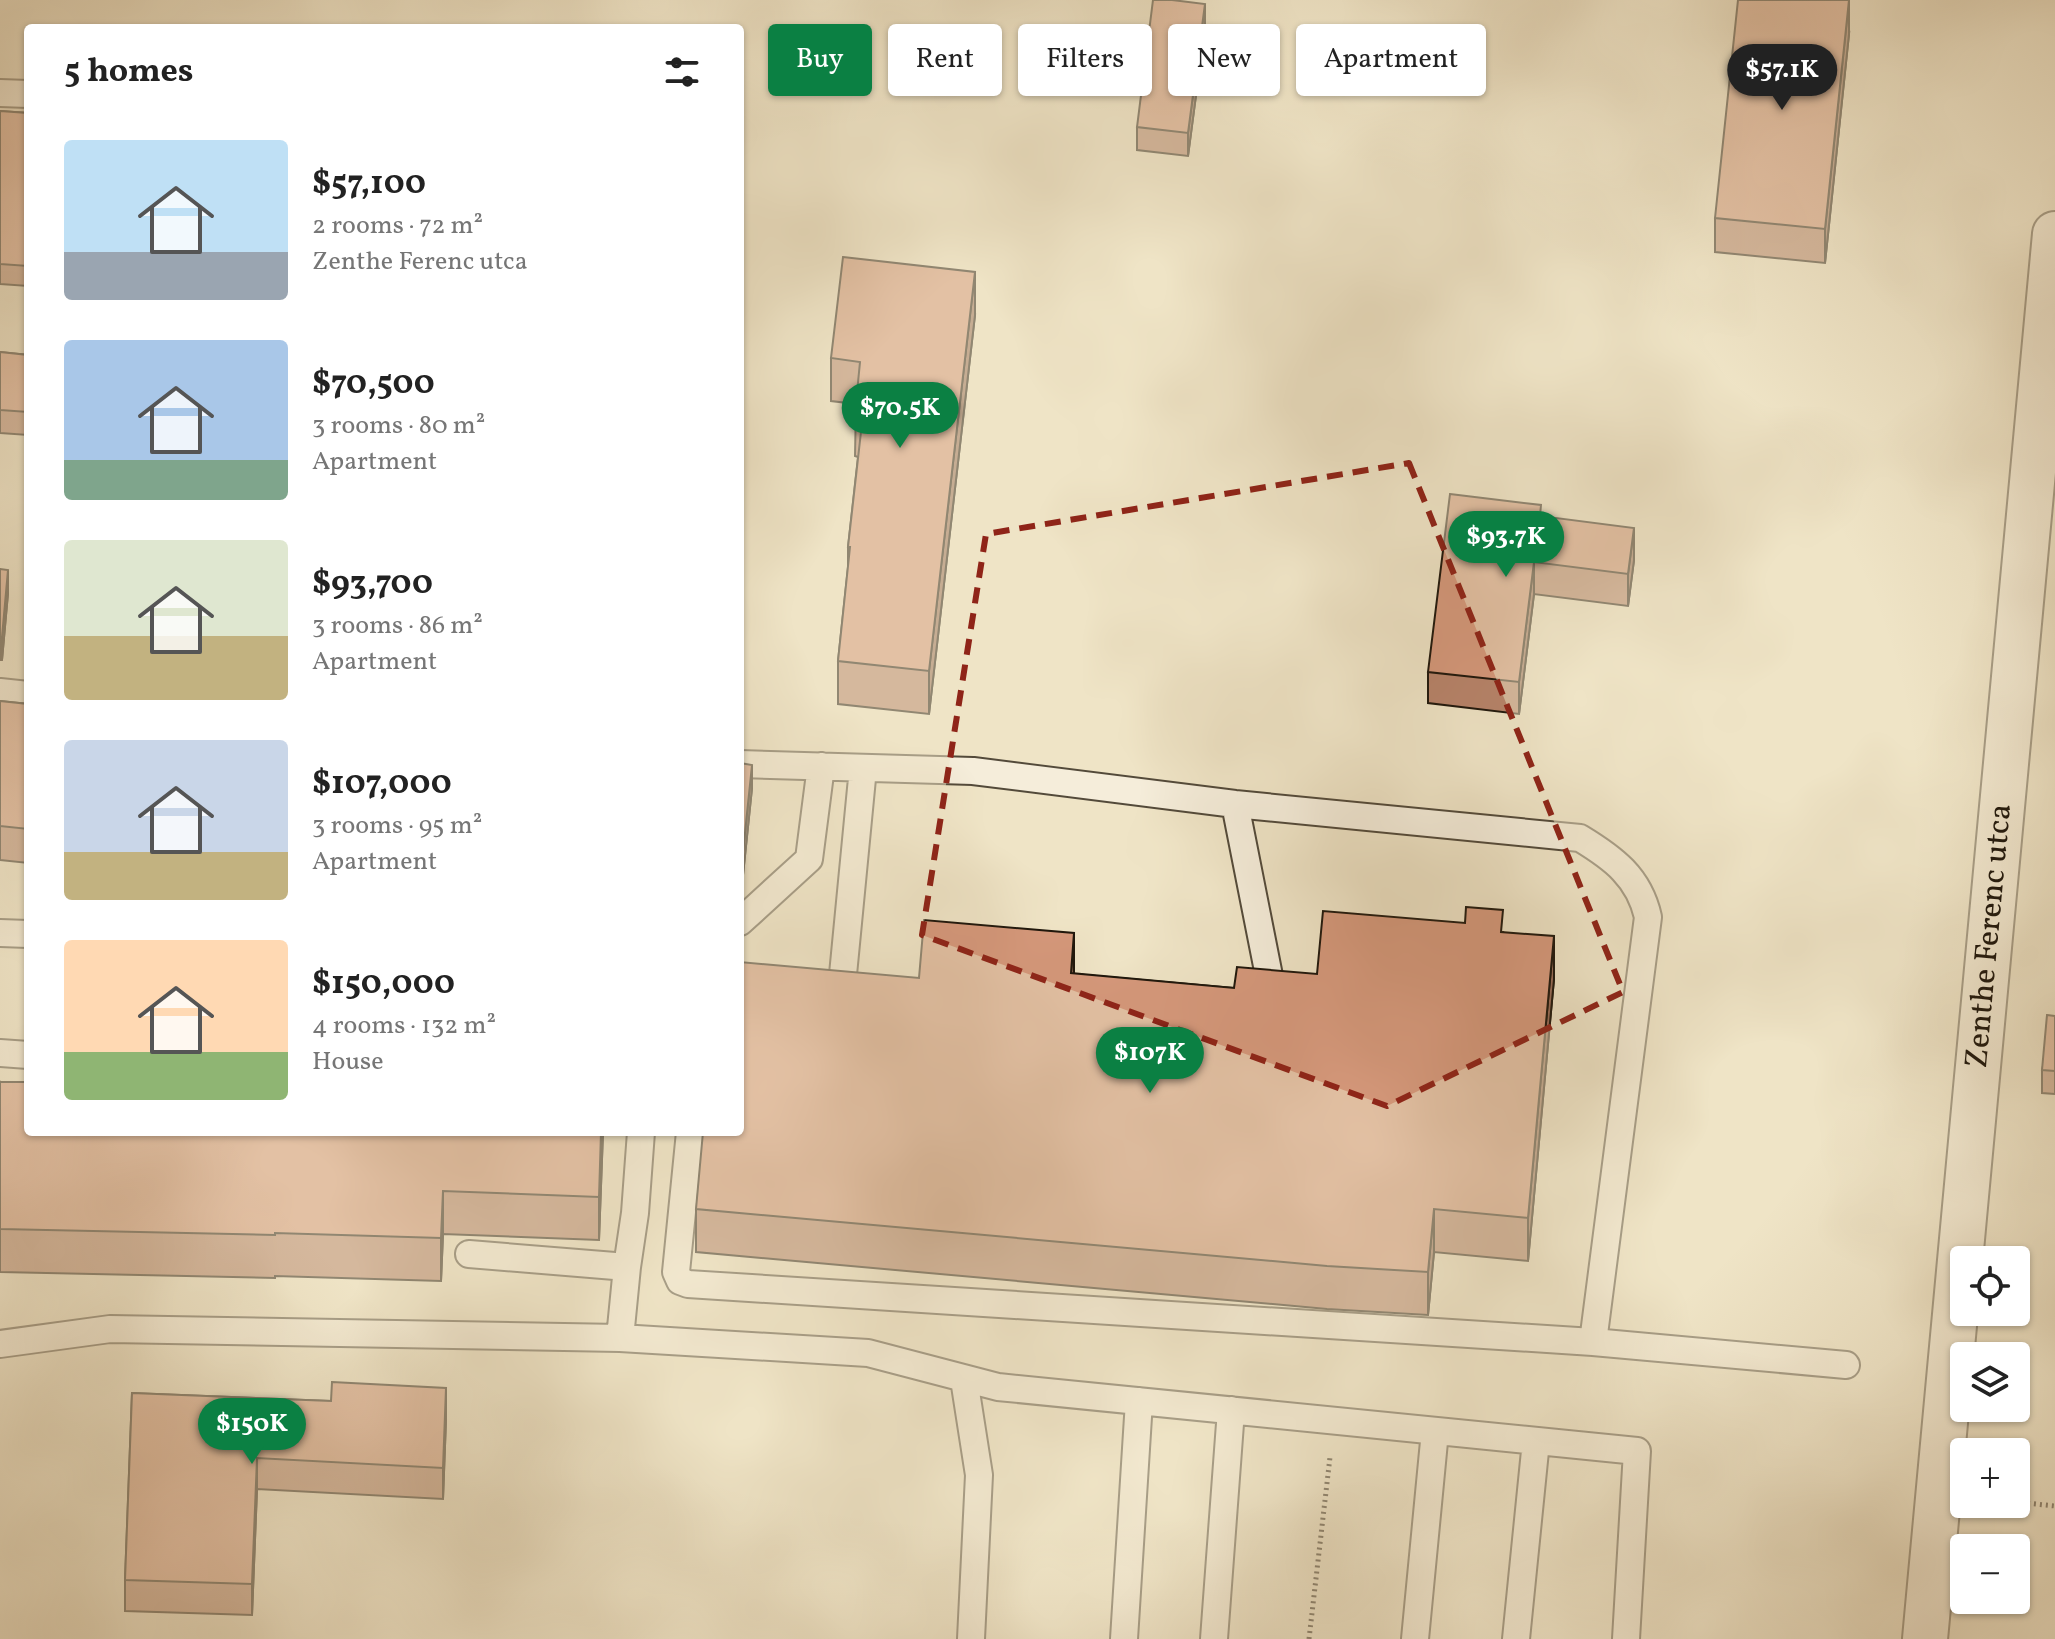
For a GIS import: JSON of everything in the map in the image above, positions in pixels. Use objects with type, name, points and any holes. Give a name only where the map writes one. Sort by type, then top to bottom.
[{"type":"street","name":"Zenthe Ferenc utca","points":[[1925,1639],[2055,234]]},
{"type":"lane","points":[[0,93],[24,94]]},
{"type":"lane","points":[[0,692],[24,695]]},
{"type":"lane","points":[[744,764],[973,771],[1235,804],[1580,838],[1615,860],[1639,888],[1648,917],[1593,1342]]},
{"type":"lane","points":[[744,918],[809,859],[821,766]]},
{"type":"lane","points":[[841,995],[863,768]]},
{"type":"lane","points":[[1235,804],[1272,991]]},
{"type":"lane","points":[[0,933],[24,934]]},
{"type":"lane","points":[[0,1053],[24,1055]]},
{"type":"lane","points":[[620,1338],[641,1136]]},
{"type":"lane","points":[[690,1136],[676,1272],[680,1281],[688,1284],[1593,1342],[1846,1365]]},
{"type":"lane","points":[[469,1254],[627,1267]]},
{"type":"lane","points":[[0,1344],[110,1329],[620,1338],[868,1353],[998,1387],[1637,1451],[1626,1639]]},
{"type":"lane","points":[[964,1379],[979,1475],[971,1639]]},
{"type":"lane","points":[[1124,1639],[1139,1401]]},
{"type":"lane","points":[[1214,1639],[1231,1410]]},
{"type":"lane","points":[[1415,1639],[1435,1431]]},
{"type":"lane","points":[[1516,1639],[1536,1441]]},
{"type":"path","points":[[1309,1639],[1334,1420]]},
{"type":"path","points":[[2030,1503],[2055,1506]]},
{"type":"highlighted area","points":[[1409,463],[1623,992],[1387,1106],[922,935],[986,534]]},
{"type":"building","points":[[1153,0],[1205,4],[1202,24],[1168,24],[1168,96],[1193,96],[1188,133],[1137,127],[1141,96],[1152,96],[1150,24]]},
{"type":"building","points":[[1738,0],[1849,0],[1825,229],[1715,218]]},
{"type":"building","points":[[0,111],[24,113],[24,266],[0,264]]},
{"type":"building","points":[[843,257],[975,272],[929,671],[838,661],[863,414],[855,413],[860,362],[831,358]]},
{"type":"building","points":[[0,352],[24,355],[24,412],[0,410]]},
{"type":"building","points":[[1450,494],[1541,505],[1540,516],[1634,528],[1628,574],[1534,562],[1519,682],[1428,672]]},
{"type":"building","points":[[0,569],[8,570],[2,637],[0,637]]},
{"type":"building","points":[[0,701],[24,704],[24,829],[0,826]]},
{"type":"building","points":[[744,764],[752,765],[744,842]]},
{"type":"building","points":[[1466,907],[1503,910],[1501,932],[1554,936],[1528,1218],[1434,1209],[1428,1272],[1327,1266],[696,1209],[703,1136],[744,1136],[744,962],[919,978],[924,920],[1074,933],[1071,973],[1234,988],[1237,967],[1317,974],[1323,911],[1465,923]]},
{"type":"building","points":[[2047,1015],[2055,1016],[2055,1071],[2042,1070]]},
{"type":"building","points":[[0,1082],[24,1082],[24,1136],[601,1136],[599,1197],[443,1191],[441,1238],[0,1229]]},
{"type":"building","points":[[332,1382],[446,1388],[443,1468],[257,1458],[252,1584],[125,1580],[132,1393],[331,1401]]}]
